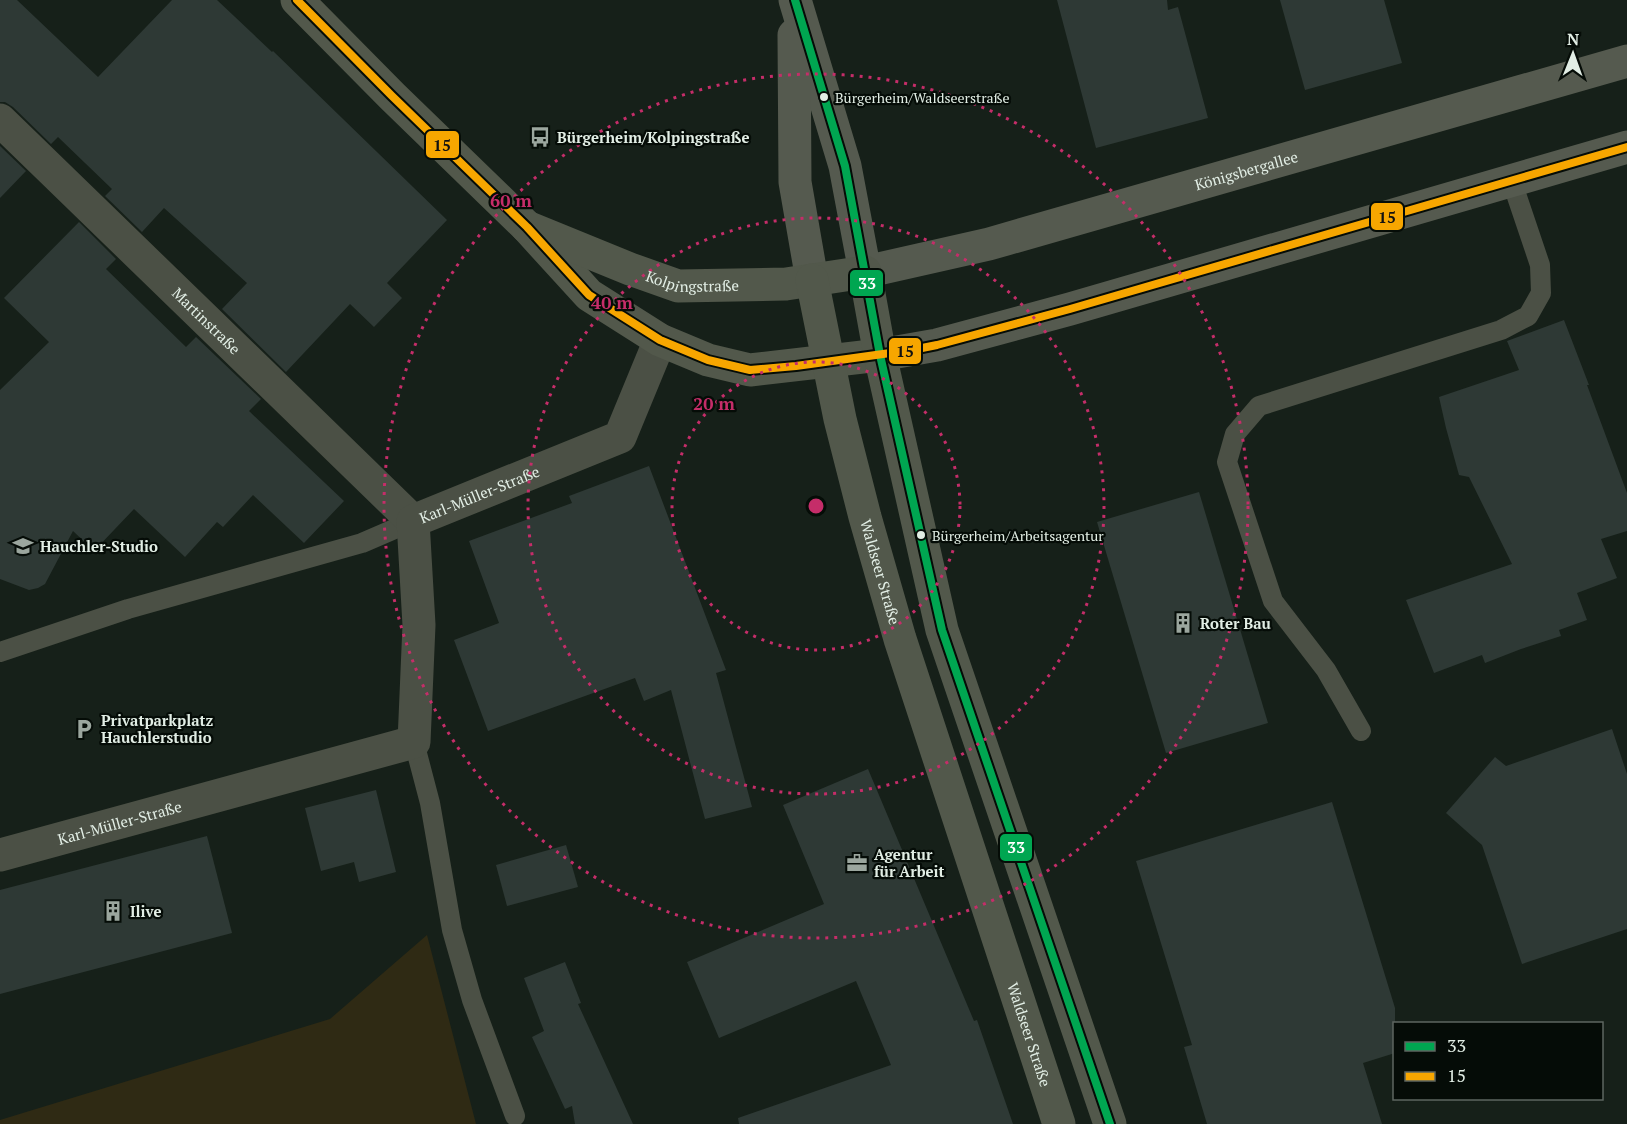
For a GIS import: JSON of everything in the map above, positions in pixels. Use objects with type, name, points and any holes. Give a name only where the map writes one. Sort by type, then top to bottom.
[{"type":"main road","name":"Kolpingstraße","points":[[297,0],[527,227],[589,295],[660,340],[708,360],[750,370],[880,355]]},
{"type":"main road","name":"Waldseer Straße","points":[[794,0],[845,166],[880,355],[942,630],[1110,1124]]},
{"type":"main road","name":"Waldseer Straße","points":[[794,0],[795,182],[840,419],[900,639],[1059,1124]]},
{"type":"main road","name":"Königsbergallee","points":[[865,272],[989,244],[1627,61]]},
{"type":"main road","points":[[880,355],[937,345],[1070,309],[1627,147]]},
{"type":"main road","name":"Kolpingstraße","points":[[527,227],[678,286],[786,284],[865,272]]},
{"type":"street","name":"Martinstraße","points":[[0,120],[413,521]]},
{"type":"street","name":"Karl-Müller-Straße","points":[[0,855],[414,742],[419,624],[413,521],[620,436],[660,340]]},
{"type":"lane","points":[[1361,731],[1326,670],[1273,601],[1227,462],[1235,435],[1259,406],[1501,330],[1528,316],[1541,293],[1540,265],[1511,179]]},
{"type":"lane","points":[[0,652],[128,609],[362,543],[413,521]]},
{"type":"lane","name":"Karl-Müller-Straße","points":[[414,742],[430,803],[452,930],[472,1000],[515,1116]]},
{"type":"shaded area","points":[[427,935],[476,1124],[0,1124],[0,1120],[330,1019]]},
{"type":"building","points":[[0,0],[17,0],[98,77],[172,0],[217,0],[273,51],[447,220],[387,283],[402,298],[374,327],[350,304],[286,372],[222,309],[247,283],[164,208],[142,232],[105,196],[112,189],[58,137],[51,144],[13,107],[0,102]]},
{"type":"building","points":[[1057,0],[1167,0],[1168,10],[1178,7],[1208,118],[1096,148]]},
{"type":"building","points":[[1280,0],[1384,0],[1402,63],[1305,90]]},
{"type":"building","points":[[0,146],[26,171],[0,198]]},
{"type":"building","points":[[79,222],[116,259],[106,269],[186,347],[196,337],[261,399],[249,411],[344,501],[304,543],[253,495],[223,527],[217,522],[185,557],[134,509],[94,551],[73,531],[45,584],[38,588],[29,590],[0,579],[0,390],[49,342],[4,298]]},
{"type":"building","points":[[1564,320],[1627,493],[1627,531],[1601,539],[1617,578],[1577,593],[1587,620],[1559,630],[1561,636],[1485,663],[1482,655],[1434,673],[1406,600],[1512,564],[1469,477],[1459,475],[1439,397],[1519,370],[1507,341]]},
{"type":"building","points":[[649,466],[726,670],[716,673],[752,807],[705,819],[671,690],[644,701],[635,678],[488,731],[454,640],[499,623],[469,541],[572,503],[569,496]]},
{"type":"building","name":"Roter Bau","points":[[1199,492],[1268,723],[1166,753],[1097,522]]},
{"type":"building","points":[[1612,729],[1627,774],[1627,929],[1522,964],[1482,845],[1446,813],[1495,757],[1506,766]]},
{"type":"building","points":[[868,769],[974,1021],[977,1020],[1013,1124],[739,1124],[738,1118],[891,1065],[856,981],[719,1038],[687,962],[824,904],[783,805]]},
{"type":"building","points":[[376,790],[396,872],[359,882],[354,862],[321,871],[305,808]]},
{"type":"building","points":[[1332,802],[1395,1008],[1393,1054],[1363,1063],[1382,1124],[1207,1124],[1184,1047],[1192,1045],[1136,861]]},
{"type":"building","name":"Ilive","points":[[207,836],[232,933],[0,994],[0,890]]},
{"type":"building","points":[[566,845],[578,887],[507,906],[496,865]]},
{"type":"building","points":[[565,962],[581,1003],[578,1004],[633,1124],[575,1124],[572,1106],[565,1109],[532,1037],[544,1031],[524,978]]},
{"type":"transit line","name":"15","points":[[297,0],[527,227],[589,295],[660,340],[708,360],[750,370],[796,366],[937,345],[1070,309],[1627,147]]},
{"type":"transit line","name":"33","points":[[795,0],[845,166],[880,355],[942,630],[1110,1124]]},
{"type":"place","name":"Bürgerheim/Waldseerstraße","points":[[824,97]]},
{"type":"place","name":"Bürgerheim/Kolpingstraße","points":[[540,137]]},
{"type":"place","name":"Bürgerheim/Arbeitsagentur","points":[[921,535]]},
{"type":"place","name":"Hauchler-Studio","points":[[23,546]]},
{"type":"place","name":"Roter Bau","points":[[1183,623]]},
{"type":"place","name":"Privatparkplatz Hauchlerstudio","points":[[84,729]]},
{"type":"place","name":"Agentur für Arbeit","points":[[857,863]]},
{"type":"place","name":"Ilive","points":[[113,911]]}]
